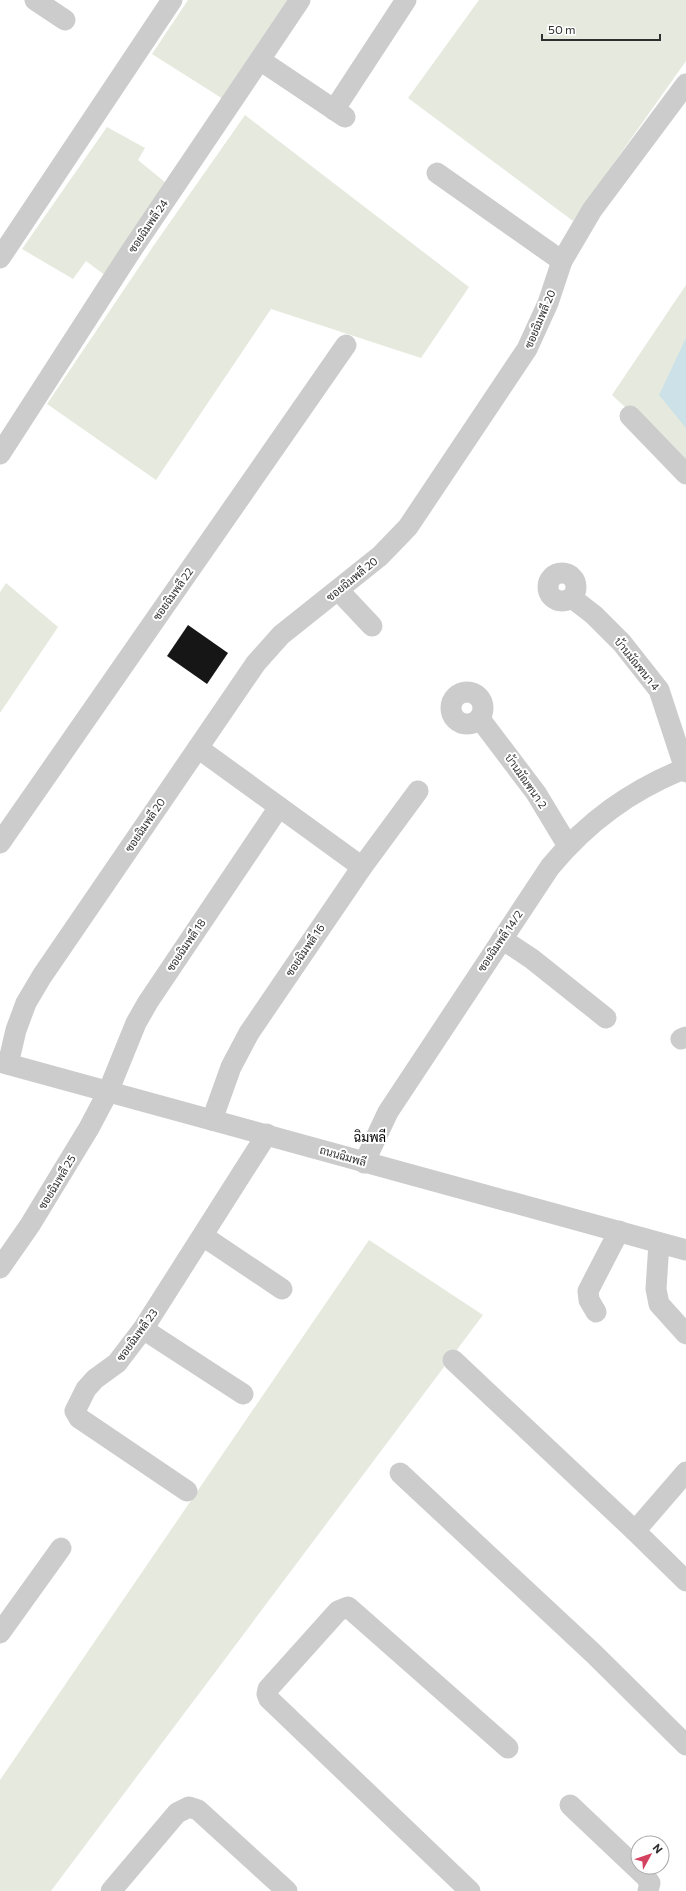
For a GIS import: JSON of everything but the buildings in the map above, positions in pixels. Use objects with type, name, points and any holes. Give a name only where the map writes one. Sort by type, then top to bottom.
[{"type":"street","points":[[35,0],[65,20]]},
{"type":"street","points":[[0,258],[172,0]]},
{"type":"street","name":"ซอยฉิมพลี 24","points":[[0,454],[129,254],[300,0]]},
{"type":"street","points":[[260,60],[340,113],[406,0]]},
{"type":"street","name":"ซอยฉิมพลี 20","points":[[4,1063],[26,1003],[42,976],[261,658],[281,635],[339,591],[380,556],[408,527],[501,391],[527,349],[548,303],[562,261],[592,210],[686,84]]},
{"type":"street","points":[[438,173],[562,261]]},
{"type":"street","name":"ซอยฉิมพลี 22","points":[[0,843],[346,345]]},
{"type":"street","points":[[630,416],[686,474]]},
{"type":"street","points":[[339,591],[372,626]]},
{"type":"street","name":"บ้านมัณฑนา 4","points":[[572,598],[594,614],[622,643],[659,690],[686,769]]},
{"type":"street","name":"บ้านมัณฑนา 2","points":[[480,719],[536,793],[568,846]]},
{"type":"street","points":[[198,748],[362,867]]},
{"type":"street","name":"ซอยฉิมพลี 14/2","points":[[364,1163],[388,1112],[550,867],[568,846],[590,825],[620,801],[686,769]]},
{"type":"street","name":"ซอยฉิมพลี 16","points":[[212,1120],[238,1052],[362,867],[418,791]]},
{"type":"street","name":"ซอยฉิมพลี 18","points":[[108,1092],[136,1023],[148,1002],[279,806]]},
{"type":"street","points":[[502,939],[532,959],[606,1018]]},
{"type":"street","name":"ถนนฉิมพลี","points":[[4,1063],[267,1134],[364,1163],[686,1250]]},
{"type":"street","name":"ซอยฉิมพลี 25","points":[[0,1268],[30,1225],[89,1128],[108,1092]]},
{"type":"street","name":"ซอยฉิมพลี 23","points":[[187,1491],[79,1418],[75,1411],[86,1389],[94,1379],[117,1363],[143,1329],[204,1236],[267,1134]]},
{"type":"street","points":[[596,1312],[589,1300],[588,1291],[619,1232]]},
{"type":"street","points":[[204,1236],[282,1289]]},
{"type":"street","points":[[659,1243],[656,1289],[659,1304],[686,1334]]},
{"type":"street","points":[[143,1329],[243,1394]]},
{"type":"street","points":[[453,1360],[686,1581]]},
{"type":"street","points":[[635,1531],[686,1472]]},
{"type":"street","points":[[400,1473],[594,1654],[686,1746]]},
{"type":"street","points":[[0,1633],[61,1548]]},
{"type":"street","points":[[468,1890],[269,1699],[267,1694],[268,1689],[338,1612],[348,1607],[508,1748]]},
{"type":"street","points":[[570,1805],[644,1876],[650,1884],[648,1891]]},
{"type":"street","points":[[111,1891],[177,1813],[189,1807],[198,1810],[287,1891]]},
{"type":"shaded area","points":[[188,0],[292,0],[223,99],[152,54]]},
{"type":"shaded area","points":[[479,0],[686,0],[686,61],[573,221],[408,98]]},
{"type":"shaded area","points":[[245,115],[469,287],[421,358],[271,309],[156,480],[47,404],[154,245]]},
{"type":"shaded area","points":[[107,127],[145,148],[138,160],[166,183],[106,276],[86,261],[73,279],[22,249]]},
{"type":"shaded area","points":[[686,285],[686,464],[612,395]]},
{"type":"shaded area","points":[[6,583],[58,627],[0,713],[0,592]]},
{"type":"shaded area","points":[[369,1240],[483,1315],[51,1891],[0,1891],[0,1780]]},
{"type":"water","points":[[686,338],[686,428],[659,395]]},
{"type":"district","name":"ฉิมพลี","points":[[370,1137]]}]
